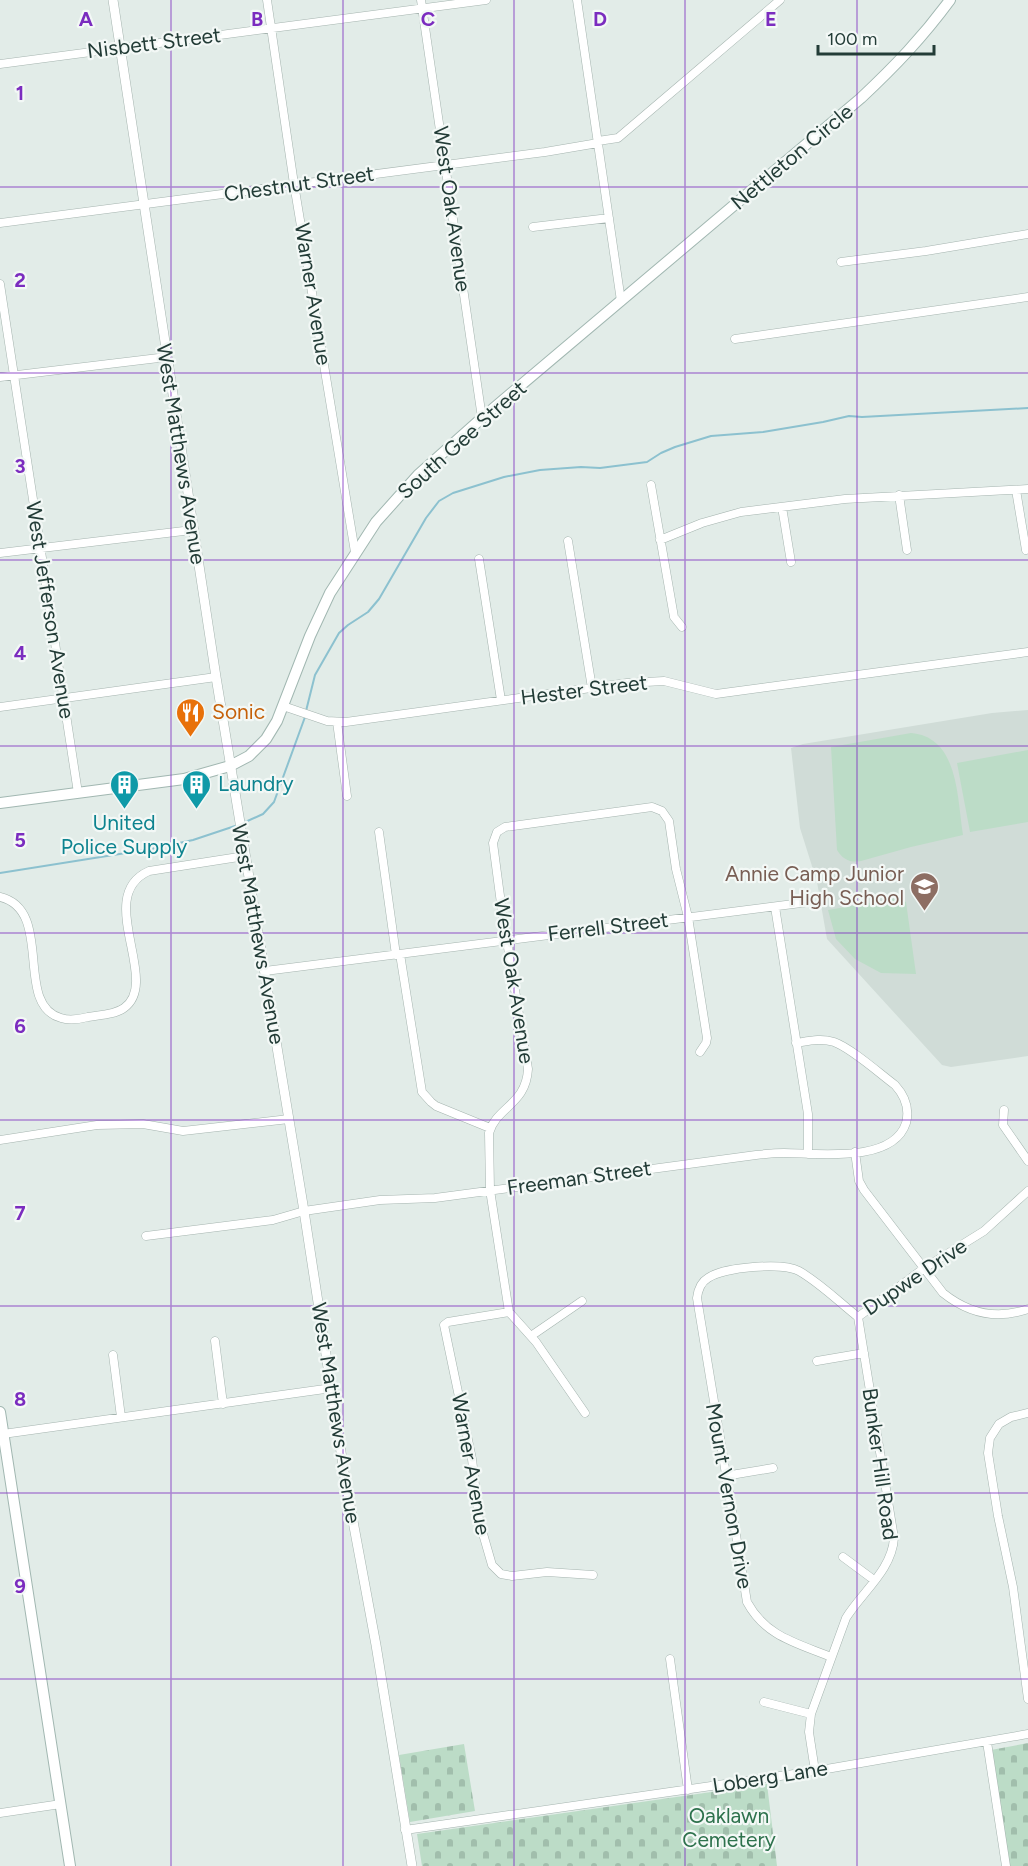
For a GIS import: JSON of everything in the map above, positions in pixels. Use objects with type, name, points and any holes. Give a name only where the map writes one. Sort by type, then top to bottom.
[{"type":"main road","name":"Nettleton Circle","points":[[621,301],[861,98],[905,57],[950,0]]},
{"type":"main road","name":"South Gee Street","points":[[0,803],[184,779],[230,766],[249,756],[266,739],[277,721],[310,636],[330,593],[376,522],[418,475],[621,301]]},
{"type":"main road","points":[[0,1412],[70,1866]]},
{"type":"street","name":"West Matthews Avenue","points":[[113,0],[192,530],[345,1475],[378,1655],[412,1866]]},
{"type":"street","name":"Warner Avenue","points":[[267,0],[294,184],[355,552]]},
{"type":"street","name":"Nisbett Street","points":[[0,64],[271,28],[421,4],[486,0]]},
{"type":"street","points":[[577,0],[621,301]]},
{"type":"street","name":"Chestnut Street","points":[[0,223],[545,153],[618,138],[780,0]]},
{"type":"street","name":"West Oak Avenue","points":[[421,4],[482,418]]},
{"type":"street","points":[[533,227],[609,218]]},
{"type":"street","points":[[841,262],[1028,234]]},
{"type":"street","name":"West Jefferson Avenue","points":[[0,284],[78,793]]},
{"type":"street","points":[[735,339],[1028,297]]},
{"type":"street","points":[[0,377],[167,357]]},
{"type":"street","points":[[651,484],[674,617],[682,627]]},
{"type":"street","points":[[660,540],[731,514],[845,499],[1028,489]]},
{"type":"street","points":[[1016,490],[1026,550]]},
{"type":"street","points":[[899,495],[907,550]]},
{"type":"street","points":[[782,507],[791,562]]},
{"type":"street","points":[[0,553],[192,530]]},
{"type":"street","points":[[568,541],[592,688]]},
{"type":"street","points":[[479,559],[501,700]]},
{"type":"street","name":"Hester Street","points":[[283,706],[337,722],[642,681],[664,681],[716,694],[1028,651]]},
{"type":"street","points":[[0,706],[216,677]]},
{"type":"street","points":[[337,722],[347,796]]},
{"type":"street","name":"West Oak Avenue","points":[[490,1128],[518,1098],[528,1078],[493,843],[497,832],[505,827],[655,807],[666,815],[669,822],[676,869],[688,917]]},
{"type":"street","points":[[379,832],[422,1092],[436,1106],[490,1128],[490,1190],[509,1312],[531,1336],[585,1413]]},
{"type":"street","points":[[0,897],[18,904],[27,917],[39,995],[48,1010],[61,1018],[73,1020],[114,1013],[129,1003],[136,988],[126,907],[129,890],[138,878],[149,871],[245,856]]},
{"type":"street","name":"Ferrell Street","points":[[265,971],[809,902]]},
{"type":"street","points":[[775,907],[808,1114],[808,1154]]},
{"type":"street","points":[[688,917],[707,1038],[700,1052]]},
{"type":"street","name":"Freeman Street","points":[[147,1236],[273,1220],[304,1211],[380,1200],[435,1198],[756,1155],[831,1155],[882,1147],[891,1143],[903,1130],[908,1112],[902,1093],[895,1085],[843,1046],[832,1041],[819,1039],[796,1043]]},
{"type":"street","points":[[1004,1110],[1002,1125],[1028,1161]]},
{"type":"street","points":[[0,1140],[97,1125],[143,1124],[183,1131],[289,1119]]},
{"type":"street","points":[[855,1152],[859,1181],[864,1190],[943,1293],[965,1308],[994,1315],[1028,1309]]},
{"type":"street","name":"Dupwe Drive","points":[[700,1288],[708,1277],[718,1273],[771,1265],[785,1266],[798,1270],[858,1317],[923,1269],[984,1230],[1028,1191]]},
{"type":"street","name":"Mount Vernon Drive","points":[[700,1288],[697,1304],[744,1591],[753,1614],[769,1630],[831,1657]]},
{"type":"street","points":[[531,1336],[582,1301]]},
{"type":"street","name":"Warner Avenue","points":[[509,1312],[448,1322],[444,1325],[472,1459],[479,1520],[492,1565],[501,1574],[512,1576],[547,1572],[593,1575]]},
{"type":"street","name":"Bunker Hill Road","points":[[815,1771],[809,1732],[811,1714],[846,1618],[890,1559],[894,1538],[858,1317]]},
{"type":"street","points":[[215,1341],[223,1404]]},
{"type":"street","points":[[817,1361],[864,1353]]},
{"type":"street","points":[[113,1355],[121,1418]]},
{"type":"street","points":[[3,1434],[332,1388]]},
{"type":"street","points":[[1028,1413],[1007,1418],[994,1430],[988,1443],[998,1516],[1013,1587],[1028,1699]]},
{"type":"street","points":[[725,1476],[772,1468]]},
{"type":"street","points":[[843,1557],[874,1580]]},
{"type":"street","points":[[670,1659],[688,1790]]},
{"type":"street","points":[[764,1702],[811,1714]]},
{"type":"street","name":"Loberg Lane","points":[[405,1830],[815,1771],[1028,1734]]},
{"type":"street","points":[[987,1742],[1006,1866]]},
{"type":"street","points":[[0,1813],[61,1804]]},
{"type":"shaded area","name":"Annie Camp Junior High School","points":[[1028,710],[1028,1056],[951,1067],[942,1065],[827,939],[817,882],[800,828],[791,748],[803,744],[992,713]]},
{"type":"green space","points":[[911,733],[927,737],[939,745],[947,757],[957,788],[963,835],[861,861],[848,860],[837,850],[831,747]]},
{"type":"green space","points":[[1028,750],[1028,822],[970,832],[957,763]]},
{"type":"green space","points":[[898,898],[906,902],[916,974],[881,973],[855,959],[836,939],[828,910]]},
{"type":"green space","points":[[1028,1743],[1028,1866],[1009,1866],[991,1750]]},
{"type":"green space","points":[[464,1744],[475,1811],[410,1822],[399,1755]]},
{"type":"green space","name":"Oaklawn Cemetery","points":[[767,1784],[777,1866],[422,1866],[417,1834]]},
{"type":"waterway","points":[[306,711],[315,675],[339,633],[368,612],[379,599],[426,518],[439,501],[453,493],[504,477],[540,470],[600,468],[647,462],[675,447],[711,436],[763,432],[849,416],[1028,408]]},
{"type":"waterway","points":[[243,823],[263,814],[274,802],[305,717]]},
{"type":"waterway","points":[[0,873],[151,849],[193,840],[238,825]]},
{"type":"place","name":"Sonic","points":[[191,738]]},
{"type":"place","name":"United Police Supply","points":[[124,810]]},
{"type":"place","name":"Laundry","points":[[197,810]]},
{"type":"place","name":"Annie Camp Junior High School","points":[[925,912]]}]
